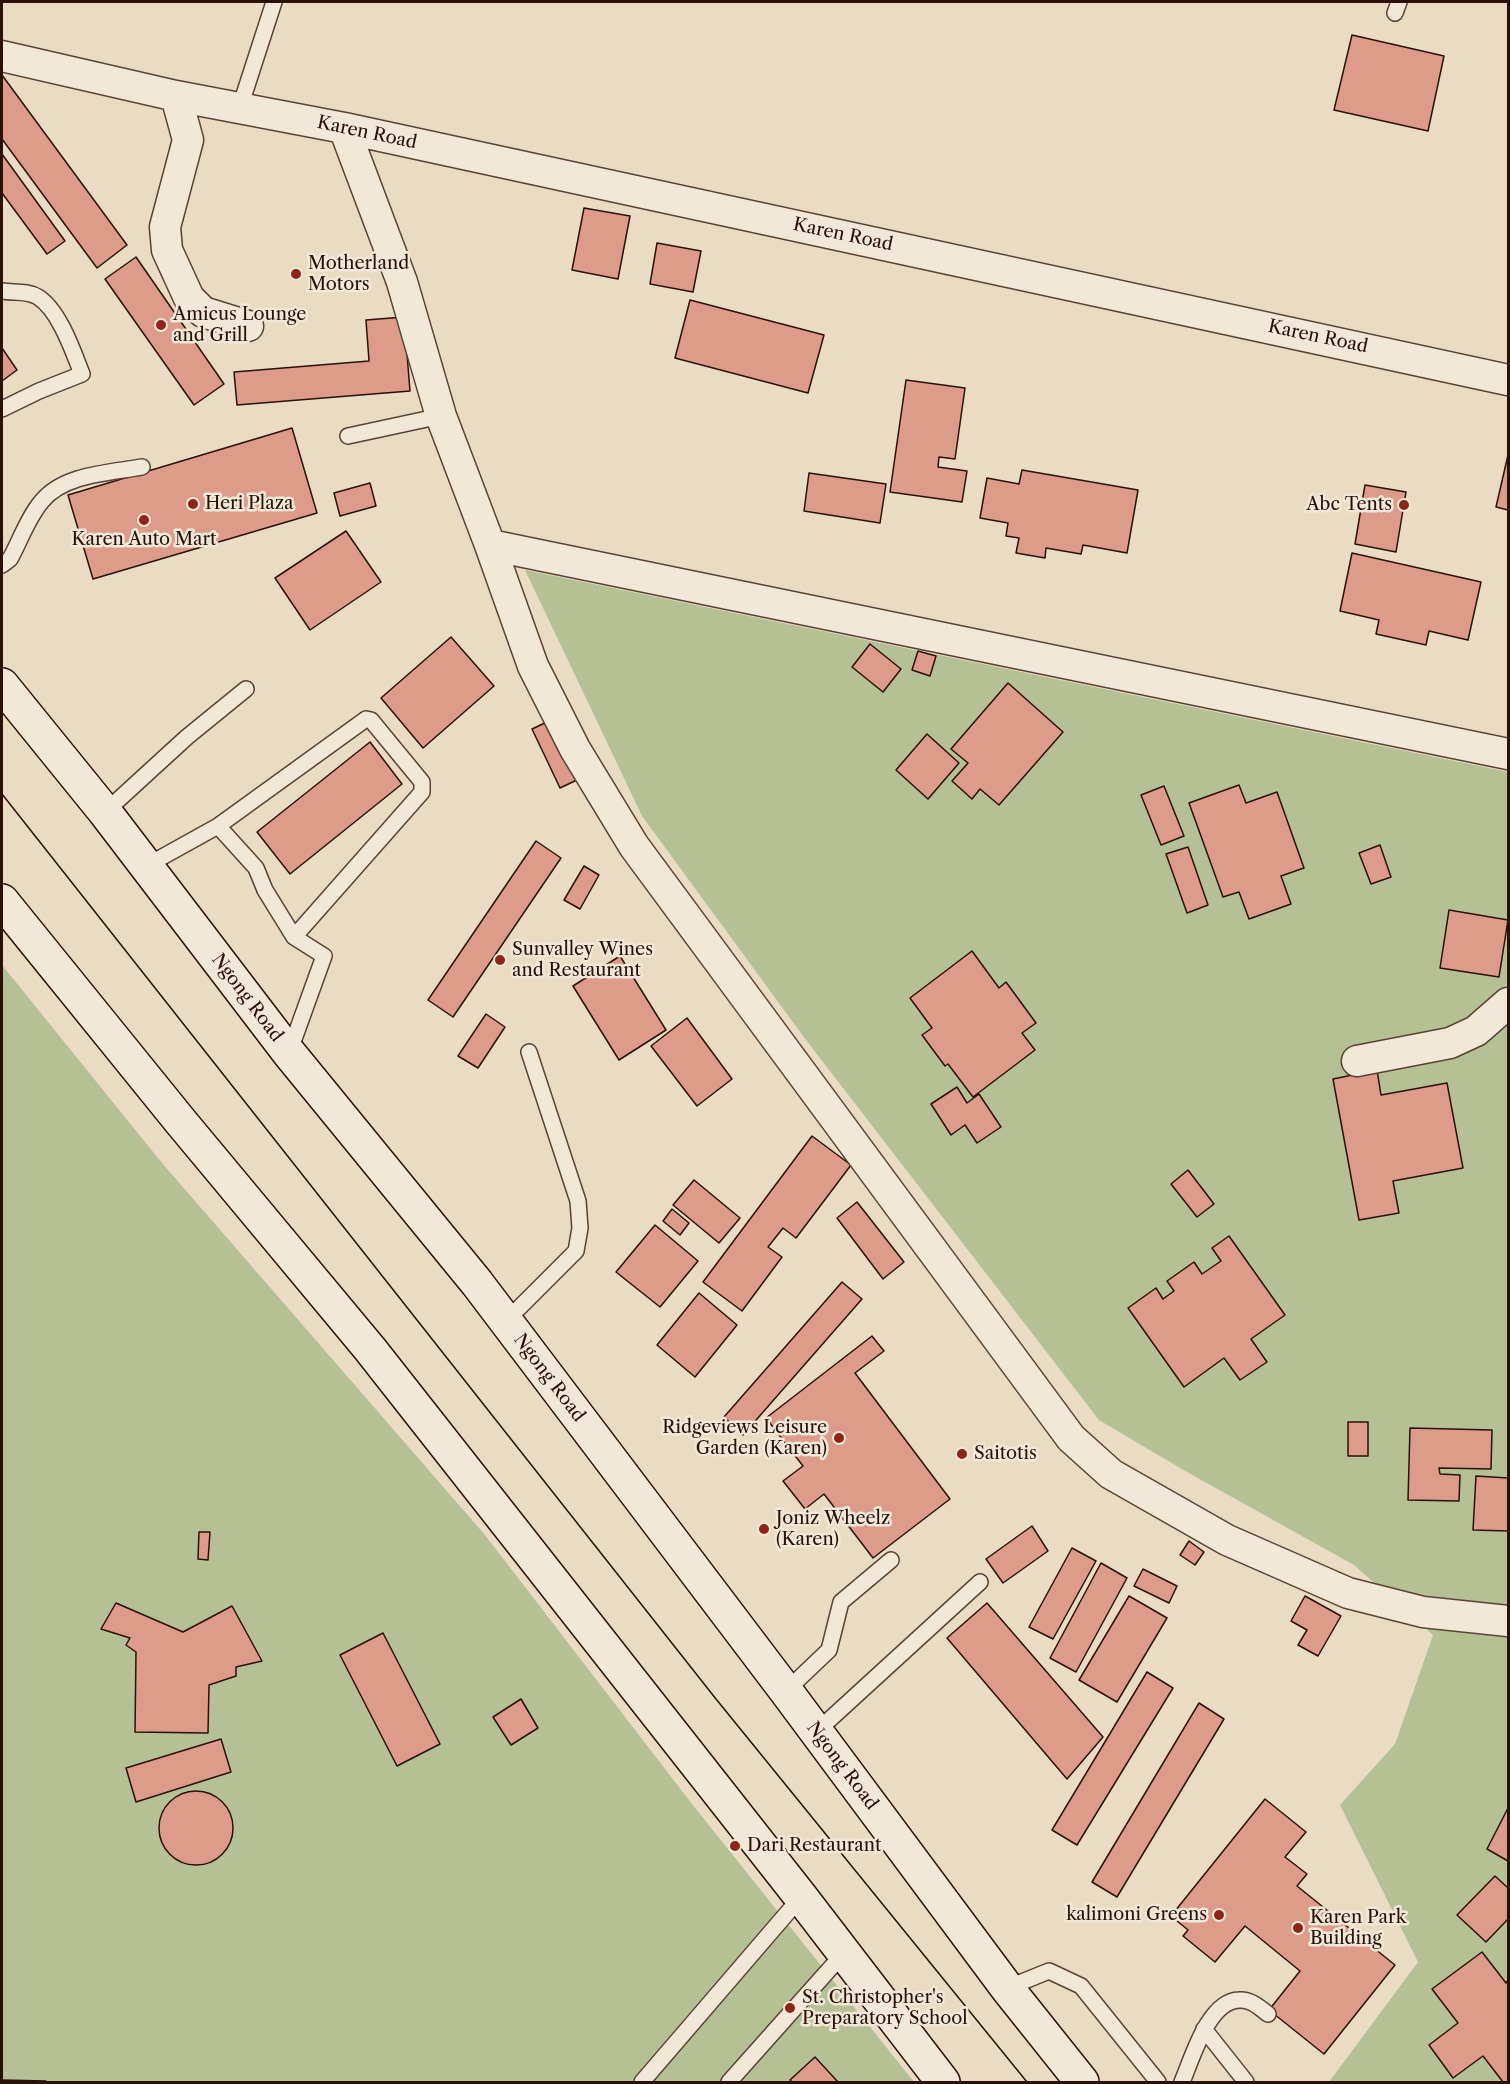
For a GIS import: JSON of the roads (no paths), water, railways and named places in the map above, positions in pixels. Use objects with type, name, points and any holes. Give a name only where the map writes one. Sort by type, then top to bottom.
[{"type":"main road","name":"Ngong Road","points":[[2,685],[105,812],[289,1053],[477,1283],[786,1691],[1007,1988],[1082,2082]]},
{"type":"main road","points":[[2,901],[181,1122],[370,1349],[801,1897],[943,2082]]},
{"type":"street","name":"Karen Road","points":[[2,56],[176,96],[344,128],[1509,380]]},
{"type":"street","points":[[176,96],[188,140],[165,227],[167,250],[189,298],[203,312],[248,326]]},
{"type":"street","points":[[344,128],[402,282],[441,416],[533,666],[574,749],[634,846],[1071,1438],[1111,1474],[1227,1540],[1348,1593],[1423,1612],[1509,1621]]},
{"type":"street","points":[[490,545],[1509,754]]},
{"type":"street","points":[[1357,1060],[1449,1043],[1476,1031],[1509,1003]]},
{"type":"lane","points":[[240,107],[274,2]]},
{"type":"lane","points":[[2,291],[25,292],[38,296],[49,307],[58,320],[82,374],[2,409]]},
{"type":"lane","points":[[348,436],[441,416]]},
{"type":"lane","points":[[2,565],[10,559],[40,503],[52,490],[68,481],[142,467]]},
{"type":"lane","points":[[105,812],[187,737],[246,689]]},
{"type":"lane","points":[[146,866],[218,826],[366,719],[371,720],[422,782],[422,792],[294,937]]},
{"type":"lane","points":[[218,826],[256,868],[265,890],[294,937],[324,956],[289,1053]]},
{"type":"lane","points":[[506,1321],[576,1251],[580,1228],[578,1201],[529,1052]]},
{"type":"lane","points":[[786,1691],[829,1650],[841,1602],[891,1560]]},
{"type":"lane","points":[[816,1732],[981,1582]]},
{"type":"lane","points":[[642,2082],[801,1897]]},
{"type":"lane","points":[[737,2078],[843,1954]]},
{"type":"lane","points":[[1007,1988],[1049,1971],[1082,1986],[1158,2082]]},
{"type":"lane","points":[[1182,2082],[1204,2029],[1222,2007],[1238,2000],[1254,2003],[1268,2014]]},
{"type":"lane","points":[[1204,2029],[1246,2082]]},
{"type":"tram line","points":[[2,794],[716,1699],[1027,2082]]},
{"type":"place","name":"Motherland Motors","points":[[296,274]]},
{"type":"place","name":"Amicus Lounge and Grill","points":[[161,325]]},
{"type":"place","name":"Heri Plaza","points":[[193,504]]},
{"type":"place","name":"Abc Tents","points":[[1404,505]]},
{"type":"place","name":"Karen Auto Mart","points":[[144,520]]},
{"type":"place","name":"Sunvalley Wines and Restaurant","points":[[500,960]]},
{"type":"place","name":"Ridgeviews Leisure Garden (Karen)","points":[[839,1438]]},
{"type":"place","name":"Saitotis","points":[[962,1454]]},
{"type":"place","name":"Joniz Wheelz (Karen)","points":[[764,1529]]},
{"type":"place","name":"Dari Restaurant","points":[[735,1846]]},
{"type":"place","name":"kalimoni Greens","points":[[1219,1915]]},
{"type":"place","name":"Karen Park Building","points":[[1298,1928]]},
{"type":"place","name":"St. Christopher's Preparatory School","points":[[790,2008]]}]
